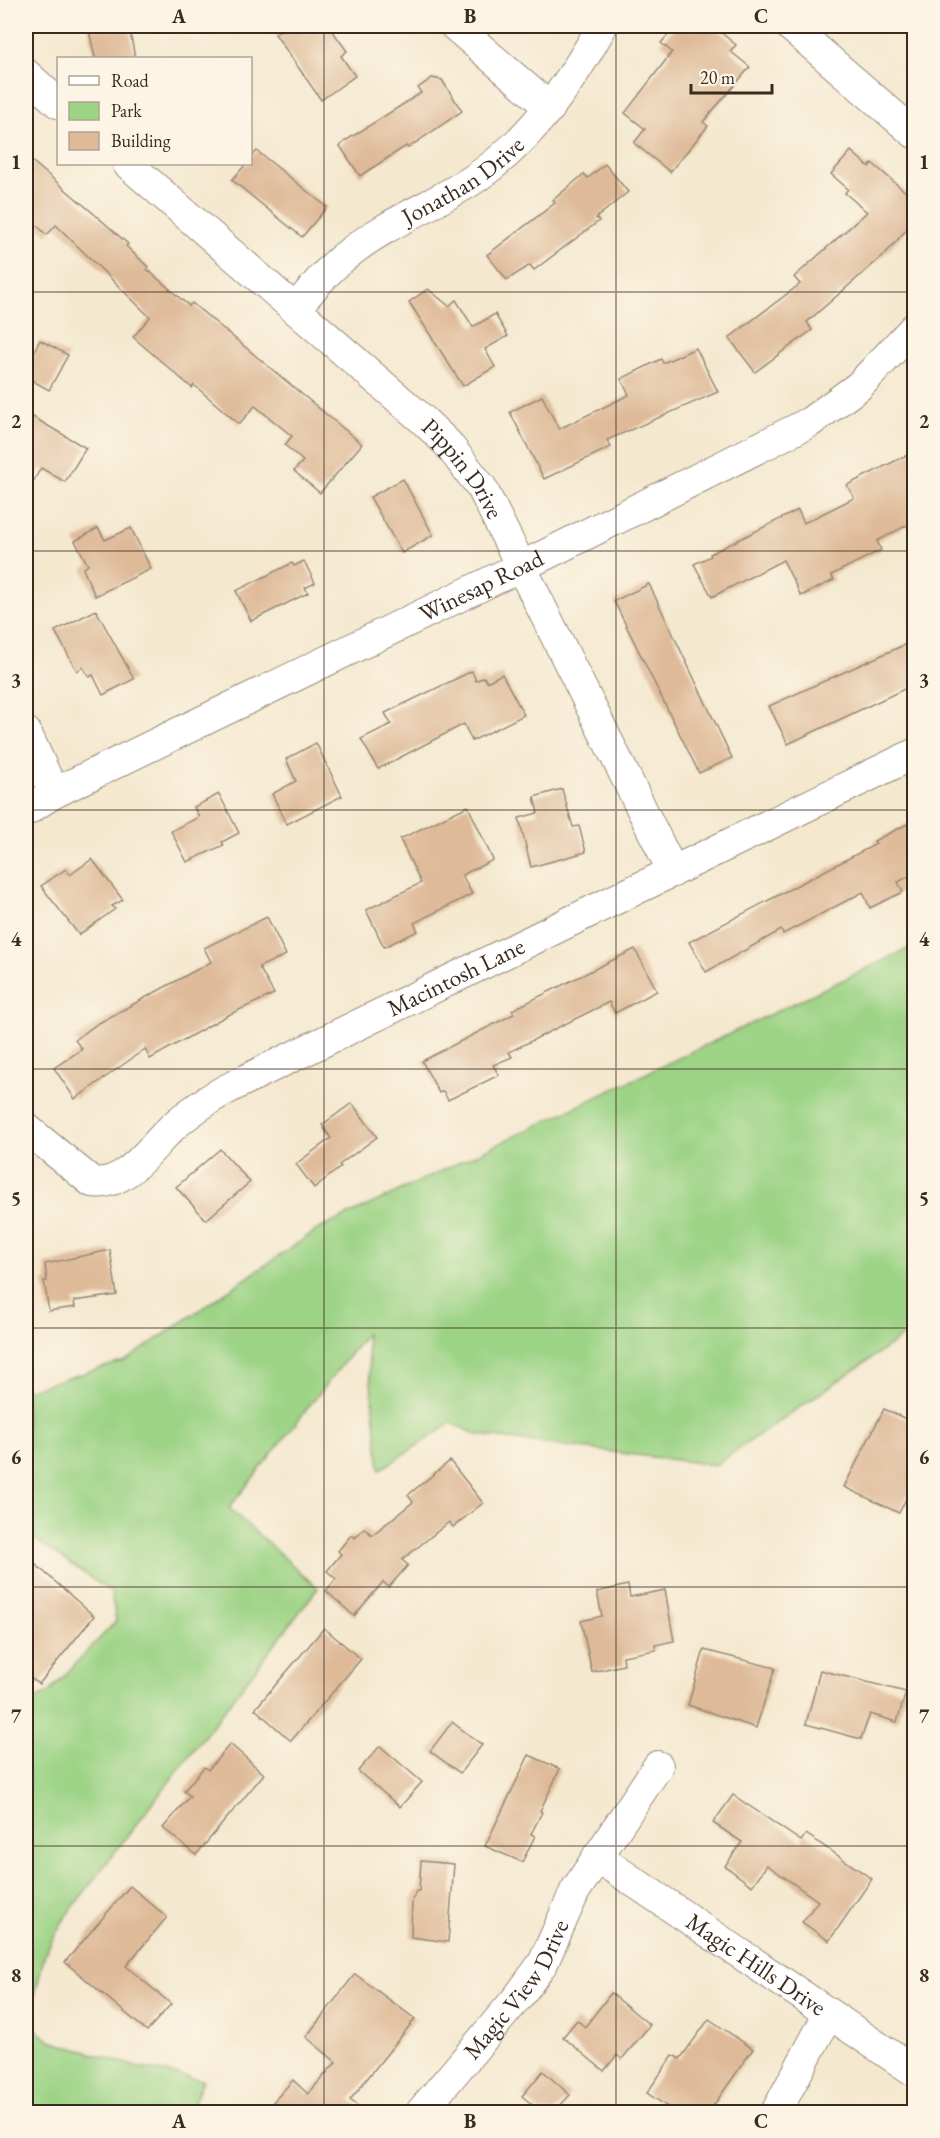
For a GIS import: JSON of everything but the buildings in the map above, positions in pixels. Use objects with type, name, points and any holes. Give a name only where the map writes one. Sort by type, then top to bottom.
[{"type":"street","points":[[455,26],[550,108]]},
{"type":"street","name":"Jonathan Drive","points":[[295,309],[327,272],[348,253],[472,180],[511,148],[550,108],[582,62],[602,26]]},
{"type":"street","points":[[790,26],[915,133]]},
{"type":"street","points":[[26,74],[57,102]]},
{"type":"street","name":"Pippin Drive","points":[[129,165],[423,420],[460,458],[482,488],[673,872]]},
{"type":"street","name":"Winesap Road","points":[[26,811],[54,793],[520,567],[810,422],[859,386],[915,328]]},
{"type":"street","points":[[26,732],[54,793]]},
{"type":"street","name":"Macintosh Lane","points":[[26,1128],[92,1182],[103,1184],[115,1179],[141,1159],[175,1125],[210,1099],[259,1073],[915,754]]},
{"type":"street","name":"Magic View Drive","points":[[421,2112],[518,1997],[543,1963],[575,1891],[658,1766]]},
{"type":"street","name":"Magic Hills Drive","points":[[597,1857],[828,2015],[915,2071]]},
{"type":"street","points":[[776,2112],[828,2015]]},
{"type":"green space","points":[[914,946],[914,1329],[715,1465],[478,1435],[451,1423],[380,1470],[366,1334],[229,1508],[318,1588],[66,1916],[45,1953],[35,1994],[26,2011],[26,1704],[49,1692],[116,1621],[111,1592],[26,1533],[26,1390],[125,1361],[317,1230]]},
{"type":"green space","points":[[26,2020],[50,2041],[138,2067],[203,2080],[190,2112],[26,2112]]}]
